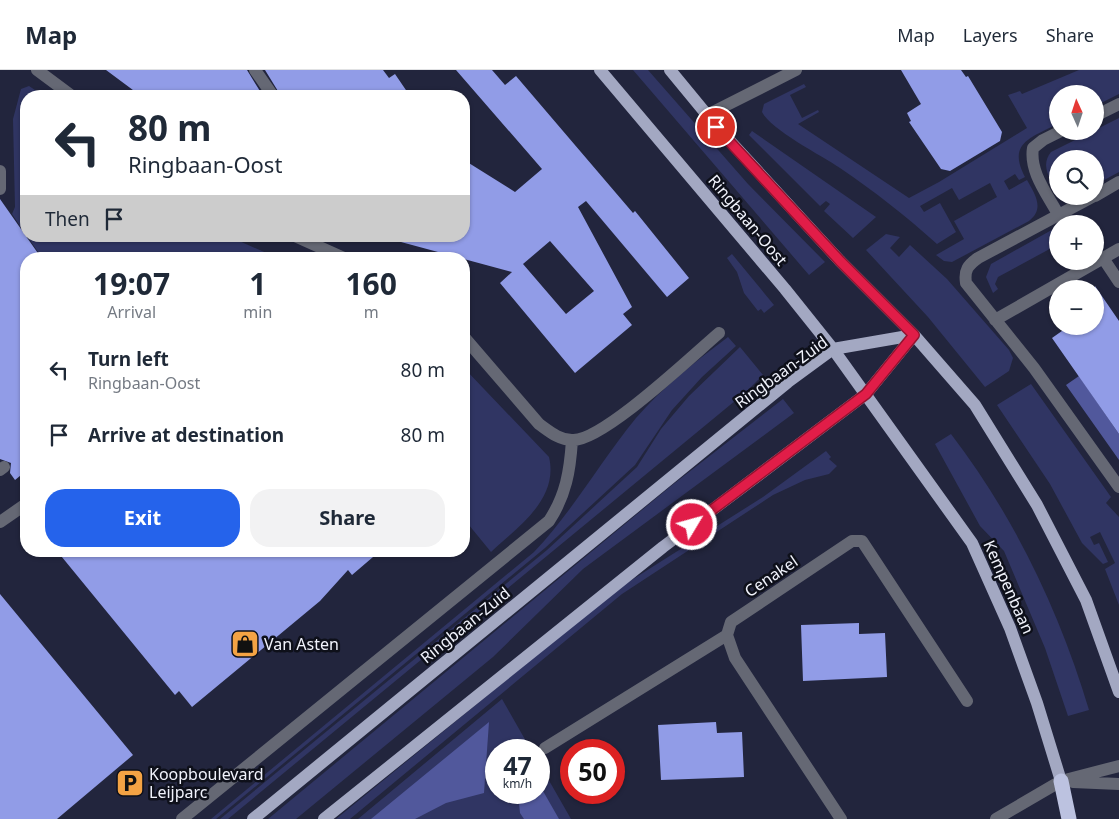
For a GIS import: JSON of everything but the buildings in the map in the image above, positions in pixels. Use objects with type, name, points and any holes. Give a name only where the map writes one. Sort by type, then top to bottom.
[{"type":"highway","name":"Kempenbaan","points":[[1061,781],[1069,819]]},
{"type":"main road","name":"Ringbaan-Oost","points":[[600,70],[785,289],[866,394]]},
{"type":"main road","points":[[670,70],[707,115],[840,261],[914,335],[975,405],[1037,505],[1086,600],[1119,692]]},
{"type":"main road","name":"Ringbaan-Zuid","points":[[253,819],[788,382],[833,349],[914,335]]},
{"type":"main road","points":[[324,819],[663,547],[866,394],[914,335]]},
{"type":"main road","name":"Kempenbaan","points":[[866,394],[972,544],[1010,628],[1037,703],[1061,781]]},
{"type":"street","points":[[37,70],[64,90]]},
{"type":"street","points":[[255,70],[269,90]]},
{"type":"street","points":[[707,115],[796,70]]},
{"type":"street","points":[[1104,112],[1119,104]]},
{"type":"street","points":[[1049,137],[1033,148],[1031,158],[1033,168],[1059,215]]},
{"type":"street","points":[[0,171],[0,189]]},
{"type":"street","points":[[1104,191],[1119,182]]},
{"type":"street","points":[[1062,215],[1079,205]]},
{"type":"street","points":[[1049,222],[978,258],[968,266],[964,275],[966,283],[1034,368],[1119,487]]},
{"type":"street","points":[[304,242],[320,252]]},
{"type":"street","points":[[1104,257],[1119,249]]},
{"type":"street","points":[[1104,260],[1119,282]]},
{"type":"street","points":[[995,320],[1082,270]]},
{"type":"street","points":[[470,344],[539,424],[553,434],[572,440],[582,440],[606,428],[719,333]]},
{"type":"street","name":"Ringbaan-Zuid","points":[[182,819],[549,521],[558,508],[566,488],[570,472],[572,440]]},
{"type":"street","points":[[0,522],[20,508]]},
{"type":"street","name":"Cenakel","points":[[727,634],[731,622],[852,541],[862,540],[967,701]]},
{"type":"street","points":[[550,745],[727,634],[736,658],[841,819]]},
{"type":"street","points":[[996,819],[1061,781],[1119,766]]},
{"type":"street","points":[[1061,781],[1119,784]]},
{"type":"shaded area","points":[[633,70],[648,70],[748,184],[825,262],[809,275]]},
{"type":"shaded area","points":[[1079,70],[1119,70],[1119,94],[1104,102],[1104,85],[1049,85],[1049,128],[1031,138],[1020,149],[1020,166],[1025,177],[1019,180],[1015,174],[1004,181],[1009,190],[1027,180],[1037,201],[1037,212],[1029,221],[952,262],[944,261],[936,255],[964,239],[954,221],[997,197],[990,183],[959,200],[952,188],[920,206],[924,212],[940,203],[956,232],[937,244],[865,186],[775,127],[762,112],[764,104],[804,84],[806,87],[790,95],[802,118],[818,110],[819,112],[798,124],[909,198],[939,182],[1027,128],[1008,95],[1020,91],[1022,94]]},
{"type":"shaded area","points":[[29,86],[35,90],[21,90]]},
{"type":"shaded area","points":[[20,93],[20,226],[12,214],[15,207],[13,119]]},
{"type":"shaded area","points":[[1119,118],[1119,172],[1104,180],[1104,150],[1055,150],[1075,140],[1104,140],[1104,126]]},
{"type":"shaded area","points":[[752,131],[876,217],[853,238],[824,211],[830,204],[826,201],[820,206],[749,135]]},
{"type":"shaded area","points":[[1049,155],[1049,177],[1046,167]]},
{"type":"shaded area","points":[[1049,231],[1049,249],[998,277],[995,284],[998,289],[993,293],[986,277],[991,264]]},
{"type":"shaded area","points":[[886,234],[900,237],[890,248],[899,257],[910,245],[947,279],[1009,350],[1013,358],[1009,371],[985,387],[928,317],[866,250]]},
{"type":"shaded area","points":[[31,242],[242,242],[264,252],[38,252]]},
{"type":"shaded area","points":[[732,254],[774,305],[764,313],[761,309],[758,311],[744,293],[737,272],[727,258]]},
{"type":"shaded area","points":[[728,337],[736,346],[702,377],[672,410],[635,465],[545,548],[216,819],[211,819],[534,552],[574,503],[636,418],[680,375]]},
{"type":"shaded area","points":[[740,347],[763,375],[747,391],[228,819],[220,819],[547,550],[637,467],[661,429],[689,396]]},
{"type":"shaded area","points":[[470,374],[549,457],[550,472],[548,486],[542,499],[524,522],[491,552],[470,526]]},
{"type":"shaded area","points":[[1079,376],[1119,434],[1119,460],[1066,385]]},
{"type":"shaded area","points":[[1031,384],[1111,497],[1106,503],[1119,517],[1119,605],[1105,569],[1115,563],[1100,532],[1090,537],[1094,545],[1099,543],[1108,562],[1103,564],[1082,543],[1050,484],[997,405]]},
{"type":"shaded area","points":[[783,399],[794,413],[583,569],[493,657],[296,819],[268,819],[671,486]]},
{"type":"shaded area","points":[[951,434],[995,498],[1033,566],[1064,637],[1089,710],[1068,716],[1045,648],[1004,551],[980,526],[935,444]]},
{"type":"shaded area","points":[[826,451],[831,457],[829,459],[837,466],[829,474],[805,480],[773,495],[622,594],[350,819],[336,819],[619,588],[763,497]]},
{"type":"shaded area","points":[[502,699],[525,739],[485,739],[485,804],[550,804],[550,782],[560,800],[560,804],[562,804],[571,819],[358,819]]},
{"type":"shaded area","points":[[489,722],[488,739],[485,739],[484,793],[446,803],[415,819],[371,819]]},
{"type":"shaded area","points":[[550,803],[559,819],[524,819],[520,813],[519,804]]},
{"type":"place","name":"Van Asten","points":[[245,644]]},
{"type":"place","name":"Koopboulevard Leijparc","points":[[130,783]]},
{"type":"route","points":[[692,525],[866,394],[914,335],[840,261],[716,127]]}]
